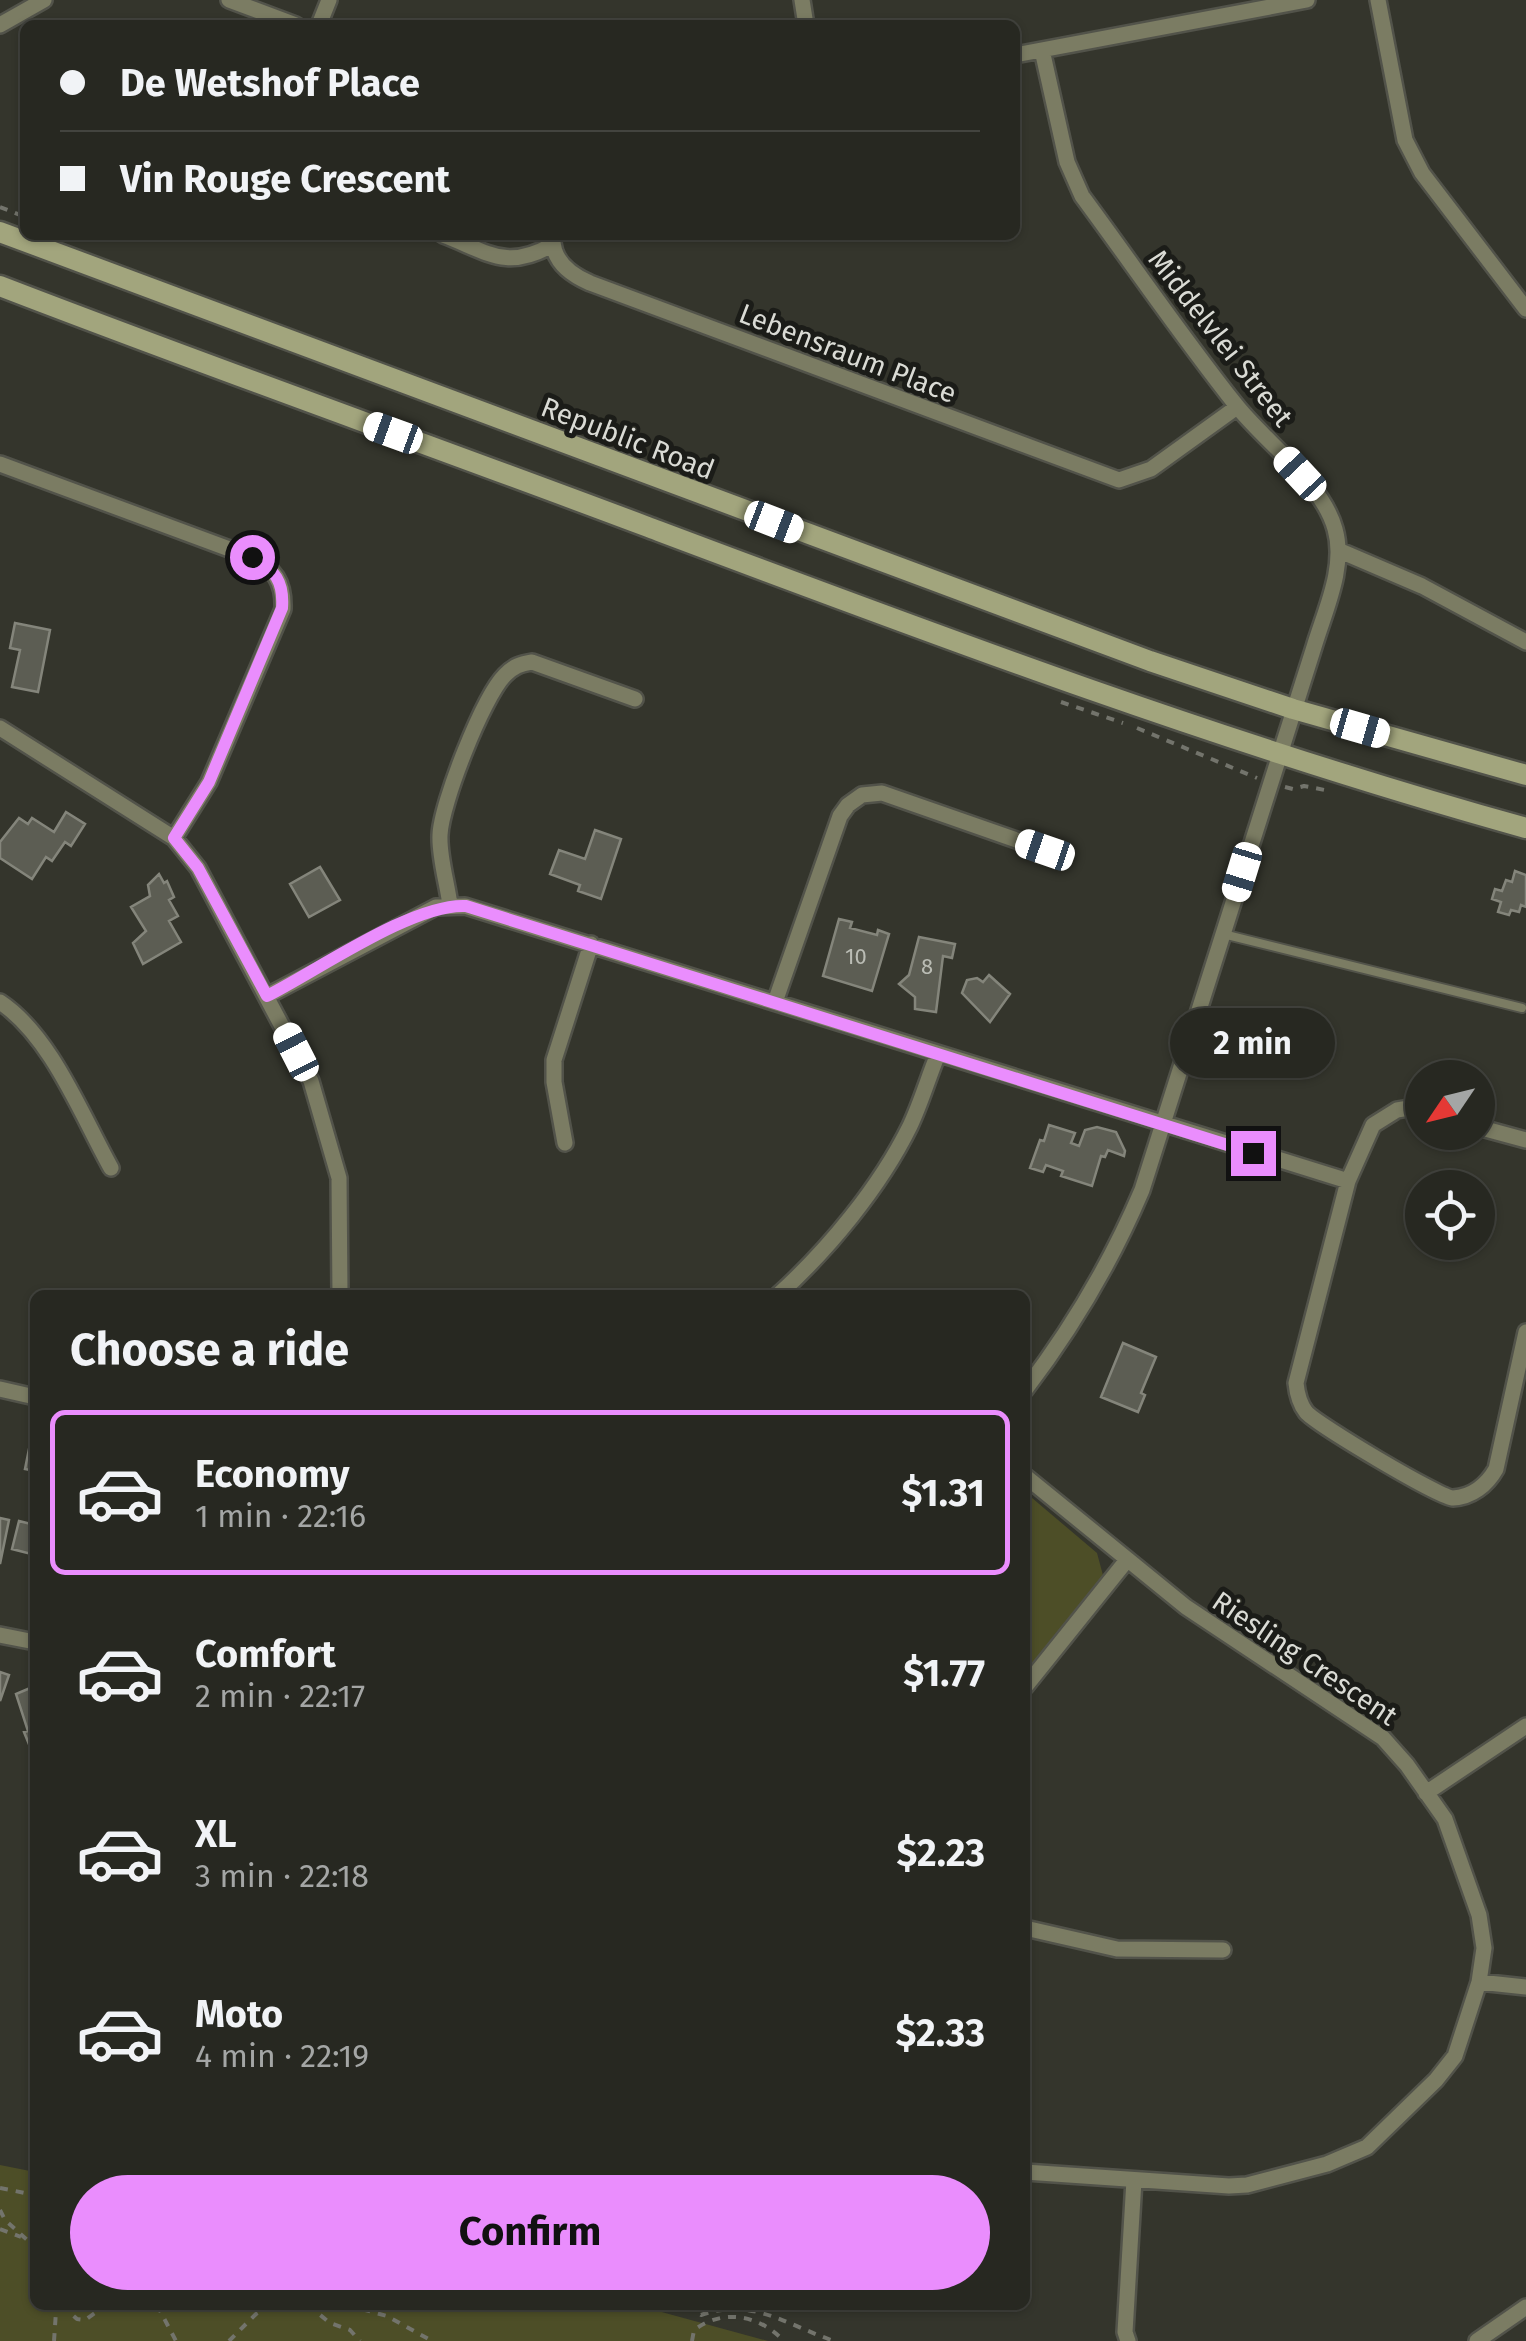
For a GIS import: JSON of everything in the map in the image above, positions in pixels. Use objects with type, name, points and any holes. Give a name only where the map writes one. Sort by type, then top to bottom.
[{"type":"main road","name":"Republic Road","points":[[21,240],[952,589],[1293,709],[1526,775]]},
{"type":"main road","points":[[0,286],[888,618],[1280,756],[1526,828]]},
{"type":"main road","points":[[0,294],[40,302]]},
{"type":"street","points":[[0,25],[44,0]]},
{"type":"street","points":[[229,0],[283,20]]},
{"type":"street","points":[[1020,54],[1274,3],[1307,0]]},
{"type":"street","points":[[1378,0],[1405,140],[1422,173],[1526,309]]},
{"type":"street","name":"Middelvlei Street","points":[[1030,1383],[1102,1276],[1142,1190],[1280,756],[1336,573],[1338,550],[1336,531],[1320,497],[1238,407],[1073,180],[1042,50]]},
{"type":"street","name":"Lebensraum Place","points":[[457,240],[508,259],[530,258],[552,240],[561,264],[590,283],[1119,480],[1151,470],[1238,407]]},
{"type":"street","points":[[0,464],[252,557],[277,575],[283,592],[282,608],[209,782],[174,838]]},
{"type":"street","points":[[1338,550],[1404,578],[1526,642]]},
{"type":"street","points":[[450,905],[440,838],[442,813],[490,696],[503,677],[517,664],[532,662],[635,699]]},
{"type":"street","points":[[0,728],[174,838],[198,868],[311,1081],[336,1164],[340,1290]]},
{"type":"street","points":[[775,1002],[840,816],[855,799],[882,793],[1045,850]]},
{"type":"street","points":[[267,996],[436,907],[466,906],[1348,1181]]},
{"type":"street","points":[[565,1142],[554,1060],[591,944]]},
{"type":"street","points":[[0,1002],[15,1012],[40,1040],[111,1168]]},
{"type":"street","points":[[783,1290],[833,1242],[864,1198],[909,1127],[938,1054]]},
{"type":"street","points":[[1405,1109],[1378,1119],[1348,1181],[1296,1383],[1298,1399],[1314,1419],[1441,1496],[1470,1494],[1489,1480],[1496,1468],[1526,1332]]},
{"type":"street","points":[[1495,1132],[1526,1140]]},
{"type":"street","points":[[0,1390],[30,1397]]},
{"type":"street","name":"Riesling Crescent","points":[[1030,1480],[1186,1607],[1370,1728],[1407,1765],[1444,1820],[1479,1916],[1484,1948],[1478,1982],[1455,2056],[1436,2080],[1367,2147],[1326,2164],[1247,2185],[1030,2172]]},
{"type":"street","points":[[1030,1682],[1127,1560]]},
{"type":"street","points":[[0,1634],[30,1641]]},
{"type":"street","points":[[1426,1792],[1526,1726]]},
{"type":"street","points":[[1030,1929],[1117,1949],[1222,1950]]},
{"type":"street","points":[[1478,1982],[1526,1987]]},
{"type":"street","points":[[1128,2341],[1134,2180]]},
{"type":"street","points":[[1477,2341],[1526,2307]]},
{"type":"lane","points":[[1223,934],[1522,1008]]},
{"type":"path","points":[[0,2188],[30,2194]]},
{"type":"path","points":[[0,2210],[5,2220],[30,2241]]},
{"type":"path","points":[[0,2229],[30,2242]]},
{"type":"path","points":[[54,2341],[58,2310]]},
{"type":"path","points":[[67,2310],[84,2320],[99,2310]]},
{"type":"path","points":[[160,2310],[176,2341]]},
{"type":"path","points":[[256,2314],[257,2310]]},
{"type":"path","points":[[229,2341],[263,2310]]},
{"type":"path","points":[[314,2310],[330,2324],[350,2330],[360,2341]]},
{"type":"path","points":[[365,2310],[387,2316],[432,2341]]},
{"type":"path","points":[[743,2310],[768,2314],[834,2341]]},
{"type":"path","points":[[692,2341],[694,2330],[710,2318],[746,2316],[784,2341]]},
{"type":"green space","points":[[1030,1496],[1097,1553],[1104,1579],[1030,1666]]},
{"type":"green space","points":[[0,2165],[30,2171],[30,2310],[654,2310],[768,2341],[0,2341]]},
{"type":"building","points":[[15,623],[50,630],[38,692],[12,687],[20,650],[10,648]]},
{"type":"building","points":[[66,812],[85,824],[71,846],[65,842],[52,861],[46,857],[32,879],[0,858],[0,842],[19,818],[28,824],[32,818],[54,832]]},
{"type":"building","points":[[595,830],[621,839],[601,899],[578,891],[580,885],[550,874],[559,850],[585,859]]},
{"type":"building","points":[[320,867],[340,900],[309,917],[290,884]]},
{"type":"building","points":[[1515,871],[1526,875],[1526,907],[1521,905],[1519,912],[1511,910],[1509,915],[1498,912],[1501,902],[1492,899],[1495,889],[1502,891],[1506,880],[1512,882]]},
{"type":"building","points":[[159,874],[174,897],[169,900],[178,916],[169,921],[181,942],[143,964],[133,943],[146,931],[131,907],[150,896],[148,885]]},
{"type":"building","points":[[839,919],[852,922],[850,928],[889,934],[872,991],[823,976]]},
{"type":"building","points":[[919,937],[955,944],[952,958],[943,956],[936,1012],[915,1009],[915,997],[899,984],[909,975]]},
{"type":"building","points":[[989,975],[1010,994],[990,1022],[962,993],[967,980],[977,978],[983,982]]},
{"type":"building","points":[[1049,1125],[1075,1133],[1071,1143],[1079,1146],[1085,1130],[1097,1127],[1116,1132],[1124,1156],[1108,1150],[1105,1157],[1101,1156],[1092,1186],[1061,1176],[1063,1171],[1046,1165],[1043,1172],[1030,1168]]},
{"type":"building","points":[[1123,1343],[1156,1357],[1141,1393],[1145,1395],[1138,1412],[1101,1397]]},
{"type":"building","points":[[30,1444],[30,1470],[25,1469]]},
{"type":"building","points":[[0,1518],[9,1520],[0,1564]]},
{"type":"building","points":[[19,1521],[30,1524],[30,1554],[12,1549]]},
{"type":"building","points":[[0,1672],[9,1675],[0,1701]]},
{"type":"building","points":[[30,1688],[30,1747],[24,1732],[28,1731],[16,1694]]},
{"type":"route","points":[[252,557],[277,575],[283,592],[282,608],[209,782],[174,838],[198,868],[267,996],[436,907],[466,906],[1253,1153]]}]
